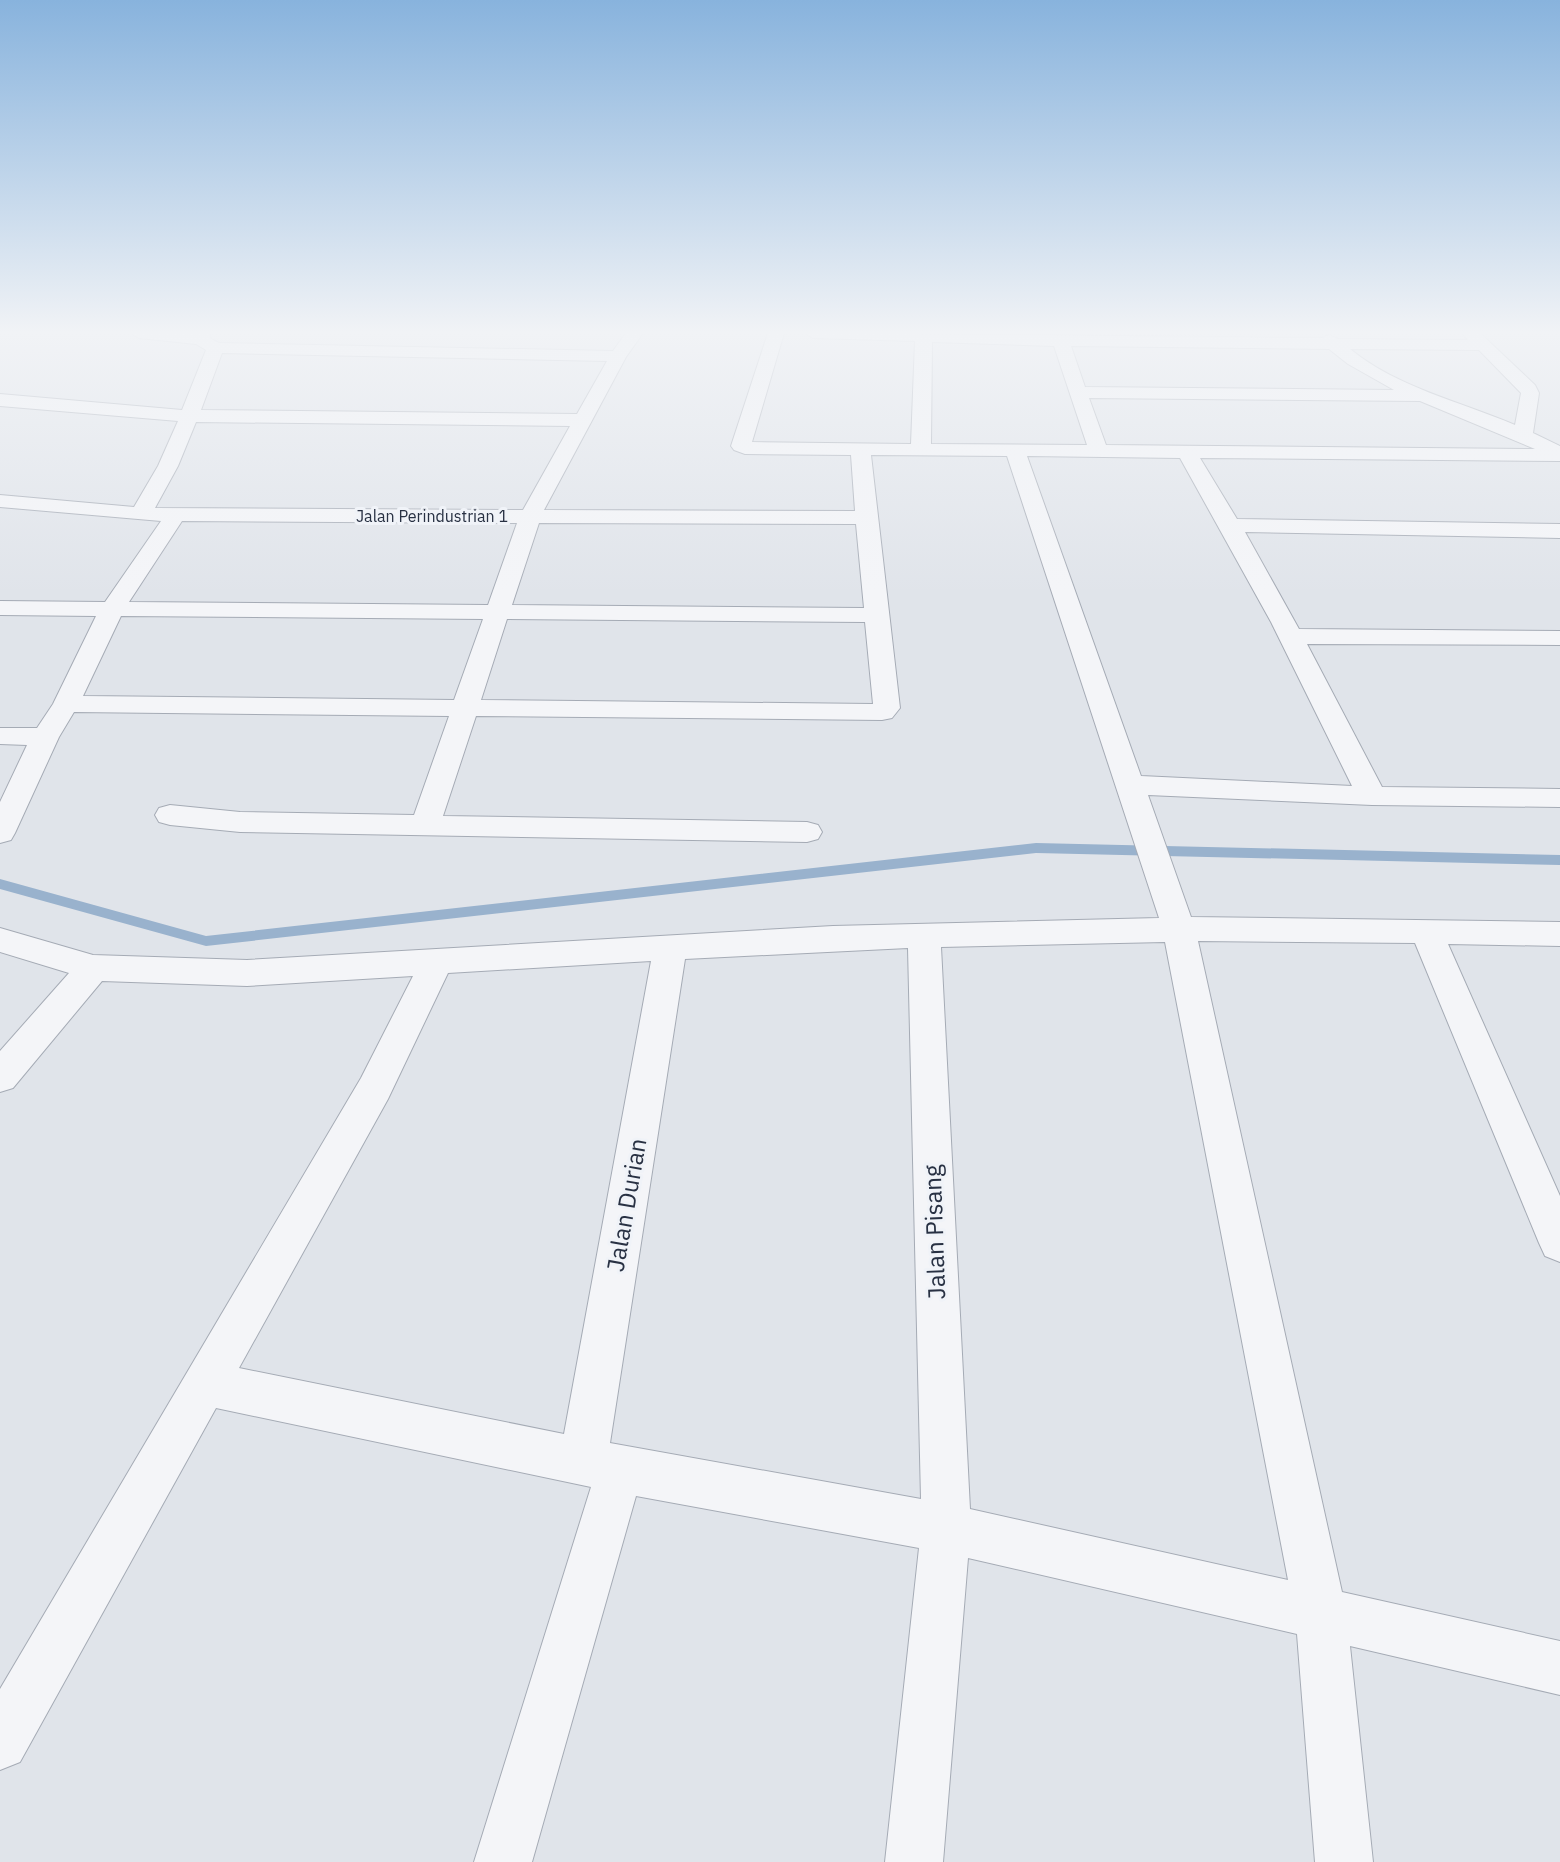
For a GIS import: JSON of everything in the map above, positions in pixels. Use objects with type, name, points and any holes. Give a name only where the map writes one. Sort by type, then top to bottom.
[{"type":"street","points":[[140,514],[153,495],[180,443],[188,420]]},
{"type":"street","points":[[425,826],[530,516],[583,420],[572,420]]},
{"type":"street","points":[[749,420],[741,446],[751,449],[1560,454]]},
{"type":"street","points":[[921,449],[922,420]]},
{"type":"street","points":[[1088,420],[1098,450]]},
{"type":"street","points":[[1486,420],[1523,434],[1560,454]]},
{"type":"street","points":[[1523,434],[1525,420]]},
{"type":"street","points":[[66,704],[464,710],[882,712],[887,708],[866,518],[861,450]]},
{"type":"street","points":[[1015,451],[1179,929],[1321,1615],[1344,1862]]},
{"type":"street","points":[[1187,452],[1232,525],[1292,636],[1372,796]]},
{"type":"street","name":"Jalan Perindustrian 1","points":[[0,501],[140,514],[866,518]]},
{"type":"street","points":[[0,833],[45,737],[66,704],[112,609],[176,514]]},
{"type":"street","points":[[1232,525],[1560,531]]},
{"type":"street","points":[[0,608],[876,615]]},
{"type":"street","points":[[1292,636],[1560,638]]},
{"type":"street","points":[[0,736],[45,737]]},
{"type":"street","points":[[1131,785],[1372,796],[1560,798]]},
{"type":"street","points":[[170,815],[240,822],[807,832]]},
{"type":"street","points":[[0,940],[93,968],[247,973],[670,947],[924,936],[1179,929],[1560,933]]},
{"type":"street","points":[[1426,931],[1560,1243]]},
{"type":"street","name":"Jalan Pisang","points":[[914,1862],[946,1528],[924,936]]},
{"type":"street","name":"Jalan Durian","points":[[503,1862],[601,1466],[670,947]]},
{"type":"street","points":[[0,1742],[375,1088],[437,961]]},
{"type":"street","points":[[0,1077],[93,968]]},
{"type":"street","points":[[207,1384],[601,1466],[946,1528],[1560,1668]]},
{"type":"waterway","points":[[0,884],[206,941],[1036,848],[1560,860]]}]
